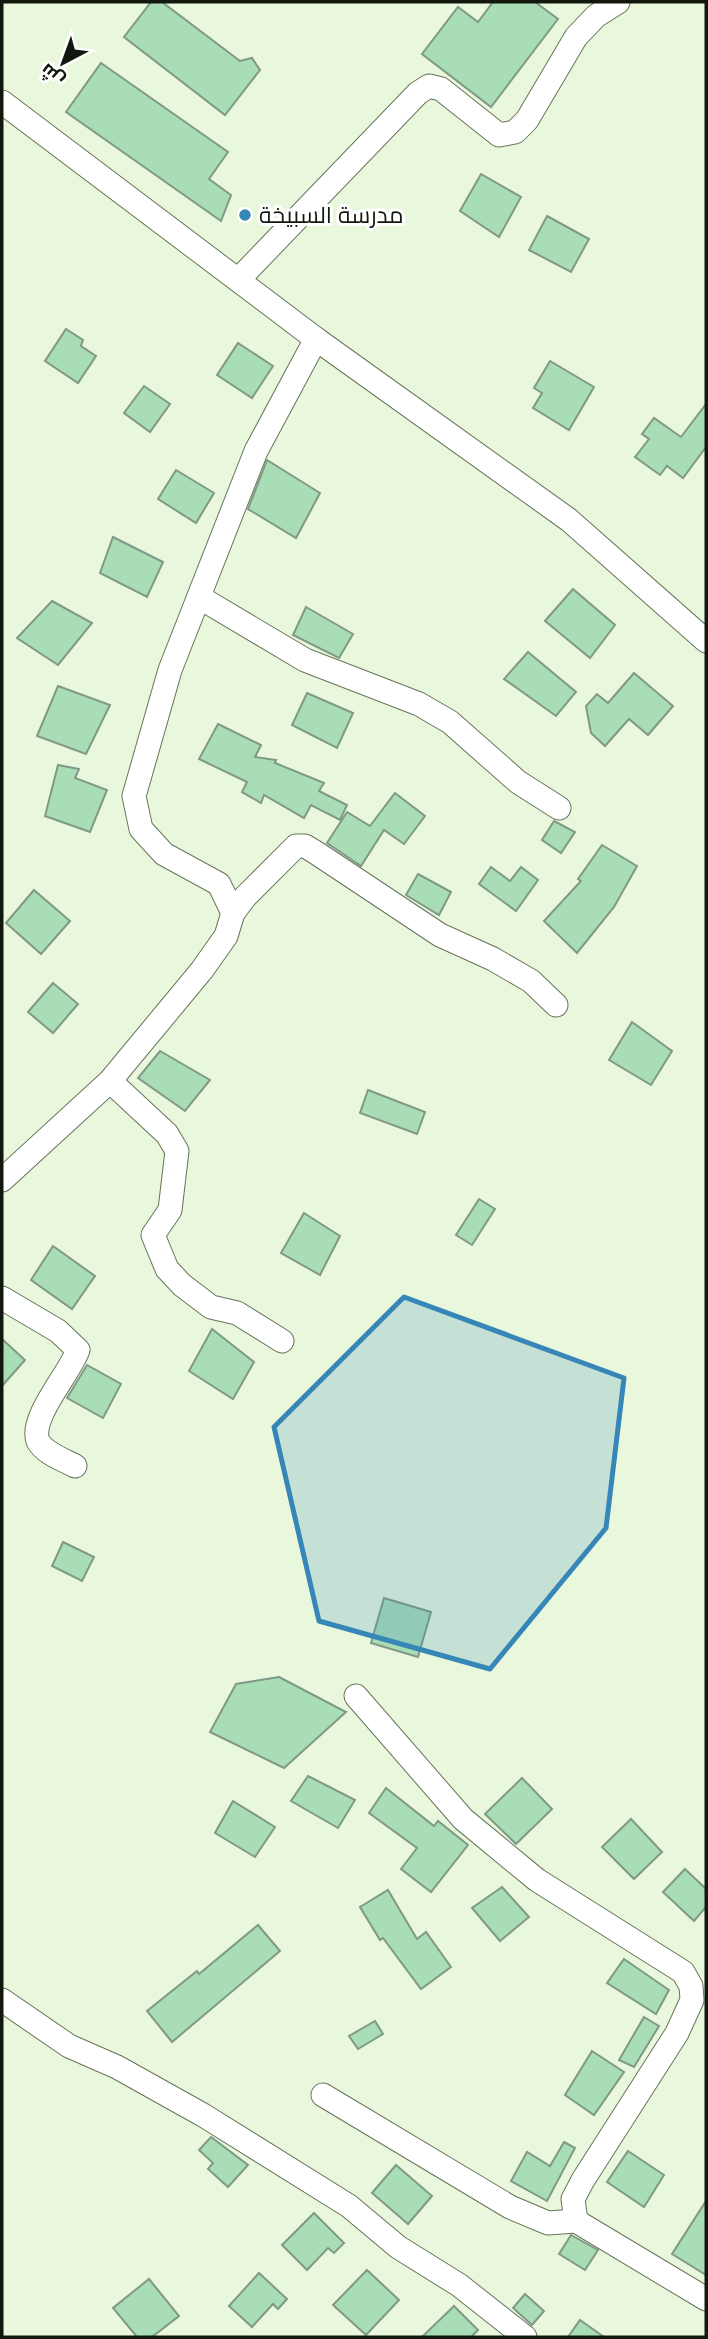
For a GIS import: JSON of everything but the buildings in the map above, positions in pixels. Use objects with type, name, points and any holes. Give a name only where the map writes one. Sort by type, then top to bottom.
[{"type":"street","points":[[238,280],[418,93],[429,86],[442,89],[499,135],[515,132],[527,120],[576,37],[596,16],[618,2]]},
{"type":"street","points":[[2,102],[316,339],[569,520],[706,640]]},
{"type":"street","points":[[233,914],[219,884],[163,854],[141,829],[134,796],[170,670],[256,452],[316,339]]},
{"type":"street","points":[[199,597],[305,660],[419,704],[450,722],[518,782],[559,808]]},
{"type":"street","points":[[2,1180],[110,1081],[202,970],[226,936],[233,914],[296,846],[305,846],[440,935],[493,959],[531,981],[556,1004]]},
{"type":"street","points":[[110,1081],[167,1134],[177,1151],[170,1210],[153,1235],[167,1269],[182,1285],[211,1307],[237,1313],[282,1341]]},
{"type":"street","points":[[2,1298],[58,1331],[78,1350],[41,1414],[37,1432],[44,1448],[75,1466]]},
{"type":"street","points":[[356,1696],[463,1819],[537,1880],[683,1972],[691,1986],[692,2000],[677,2033],[578,2190],[573,2210],[576,2221]]},
{"type":"street","points":[[2,2000],[69,2046],[117,2067],[204,2115],[349,2206],[398,2246],[459,2285],[525,2337]]},
{"type":"street","points":[[323,2095],[532,2218],[548,2223],[576,2221],[706,2299]]},
{"type":"highlighted area","points":[[404,1297],[624,1378],[606,1528],[490,1669],[319,1621],[274,1427]]},
{"type":"place","name":"مدرسة السبيخة","points":[[245,215]]}]
